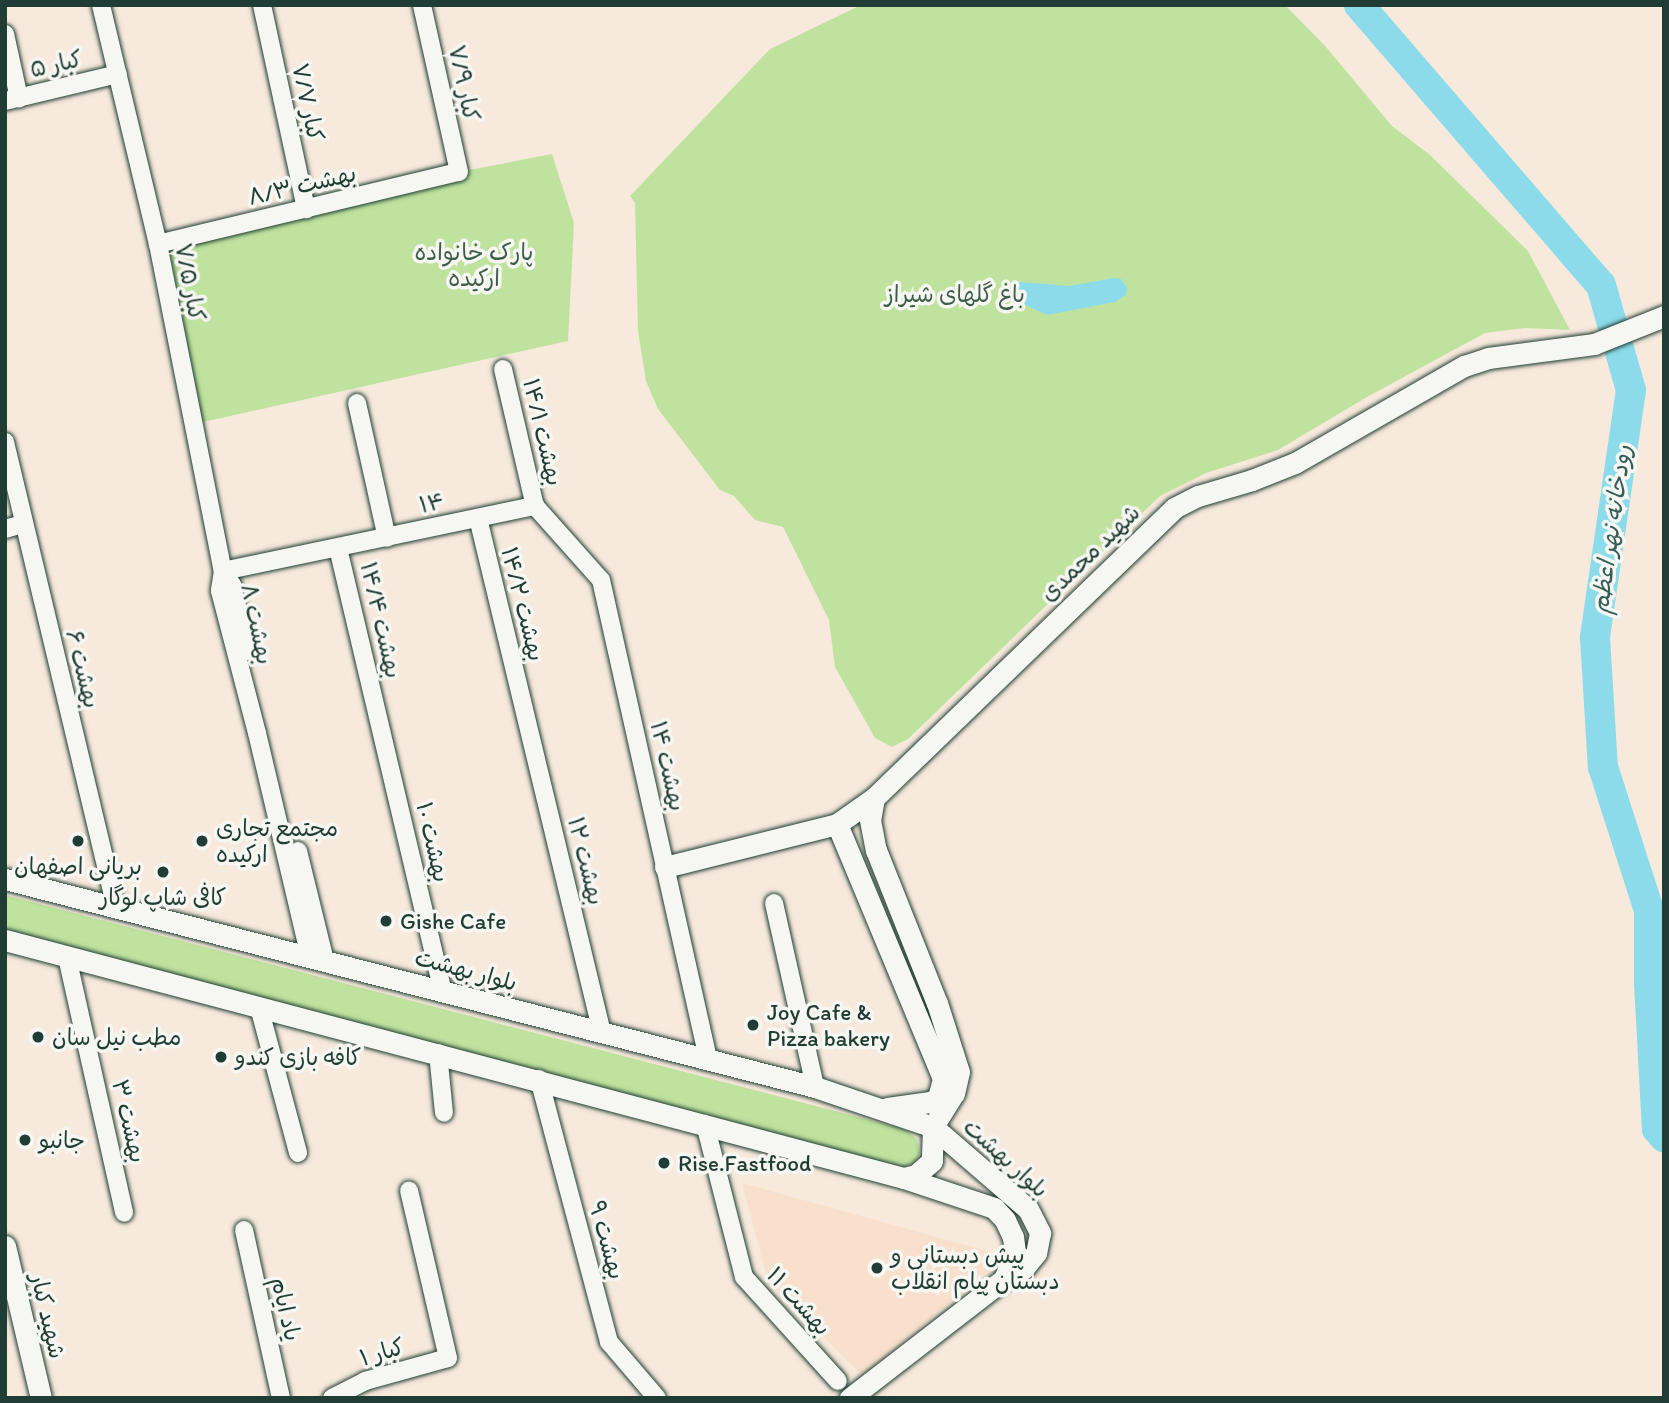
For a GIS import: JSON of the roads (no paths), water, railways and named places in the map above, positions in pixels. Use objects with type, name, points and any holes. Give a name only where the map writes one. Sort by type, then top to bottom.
[{"type":"street","name":"۷/۵ کبار","points":[[101,5],[158,244],[223,571]]},
{"type":"street","name":"۷/۷ کبار","points":[[262,5],[306,209]]},
{"type":"street","name":"۷/۹ کبار","points":[[422,5],[459,172]]},
{"type":"street","points":[[5,34],[12,99]]},
{"type":"street","name":"۵ کبار","points":[[12,99],[118,74]]},
{"type":"street","name":"بهشت ۸/۳","points":[[158,244],[459,172]]},
{"type":"street","name":"شهید محمدی","points":[[665,867],[837,824],[874,798],[1174,508],[1198,496],[1252,480],[1294,463],[1464,366],[1489,358],[1594,344],[1631,332],[1664,316]]},
{"type":"street","name":"۱۴/۱ بهشت","points":[[503,369],[535,506]]},
{"type":"street","points":[[357,403],[387,538]]},
{"type":"street","name":"۶ بهشت","points":[[5,442],[14,527],[116,908]]},
{"type":"street","name":"۱۴","points":[[223,571],[535,506]]},
{"type":"street","name":"۱۴ بهشت","points":[[535,506],[601,580],[708,1060]]},
{"type":"street","name":"۱۴/۲ بهشت","points":[[478,518],[522,701]]},
{"type":"street","name":"۱۴/۴ بهشت","points":[[338,548],[375,703]]},
{"type":"street","name":"۸ بهشت","points":[[223,571],[232,585],[318,959]]},
{"type":"street","name":"۱۲ بهشت","points":[[522,701],[602,1032]]},
{"type":"street","name":"۱۰ بهشت","points":[[375,703],[443,992]]},
{"type":"street","points":[[874,798],[870,820],[876,850],[937,1003],[959,1072],[954,1093],[933,1127],[932,1161],[916,1175],[904,1178]]},
{"type":"street","points":[[837,824],[943,1079],[938,1097],[930,1102],[882,1108]]},
{"type":"street","name":"بلوار بهشت","points":[[5,879],[815,1087],[933,1127],[1028,1209],[1037,1222],[1040,1233],[1036,1253],[1024,1268],[1004,1279]]},
{"type":"street","points":[[774,902],[815,1087]]},
{"type":"street","name":"بلوار بهشت","points":[[8,943],[539,1079],[904,1178],[994,1208],[1013,1237],[1015,1252],[1004,1279]]},
{"type":"street","name":"۳ بهشت","points":[[67,957],[124,1213]]},
{"type":"street","points":[[259,1007],[298,1153]]},
{"type":"street","points":[[438,1053],[444,1113]]},
{"type":"street","name":"۹ بهشت","points":[[539,1079],[609,1342],[657,1398]]},
{"type":"street","name":"۱۱ بهشت","points":[[705,1124],[744,1277],[844,1389]]},
{"type":"street","name":"۱ کبار","points":[[332,1398],[365,1381],[448,1358],[409,1190]]},
{"type":"street","name":"یاد ایام","points":[[244,1230],[281,1398]]},
{"type":"street","name":"شهید کبار","points":[[5,1246],[41,1398]]},
{"type":"street","points":[[844,1389],[1004,1279]]},
{"type":"water","points":[[1121,279],[1127,288],[1126,295],[1115,302],[1047,315],[1023,304],[1011,288],[1011,281],[1070,286]]},
{"type":"waterway","name":"رودخانه نهر اعظم","points":[[1359,5],[1601,285],[1631,390],[1595,638],[1603,767],[1649,910],[1649,983],[1657,1129],[1664,1137]]},
{"type":"place","name":"بریانی اصفهان","points":[[78,841]]},
{"type":"place","name":"مجتمع تجاری ارکیده","points":[[202,841]]},
{"type":"place","name":"کافی شاپ لوگار","points":[[163,872]]},
{"type":"place","name":"Gishe Cafe","points":[[386,921]]},
{"type":"place","name":"Joy Cafe & Pizza bakery","points":[[753,1025]]},
{"type":"place","name":"مطب نیل سان","points":[[38,1037]]},
{"type":"place","name":"کافه بازی کندو","points":[[221,1057]]},
{"type":"place","name":"جانبو","points":[[25,1140]]},
{"type":"place","name":"Rise.Fastfood","points":[[664,1163]]},
{"type":"place","name":"پیش دبستانی و دبستان پیام انقلاب","points":[[877,1268]]},
{"type":"park label","name":"پارک خانواده ارکیده","points":[[474,265]]},
{"type":"park label","name":"باغ گلهای شیراز","points":[[955,294]]}]
